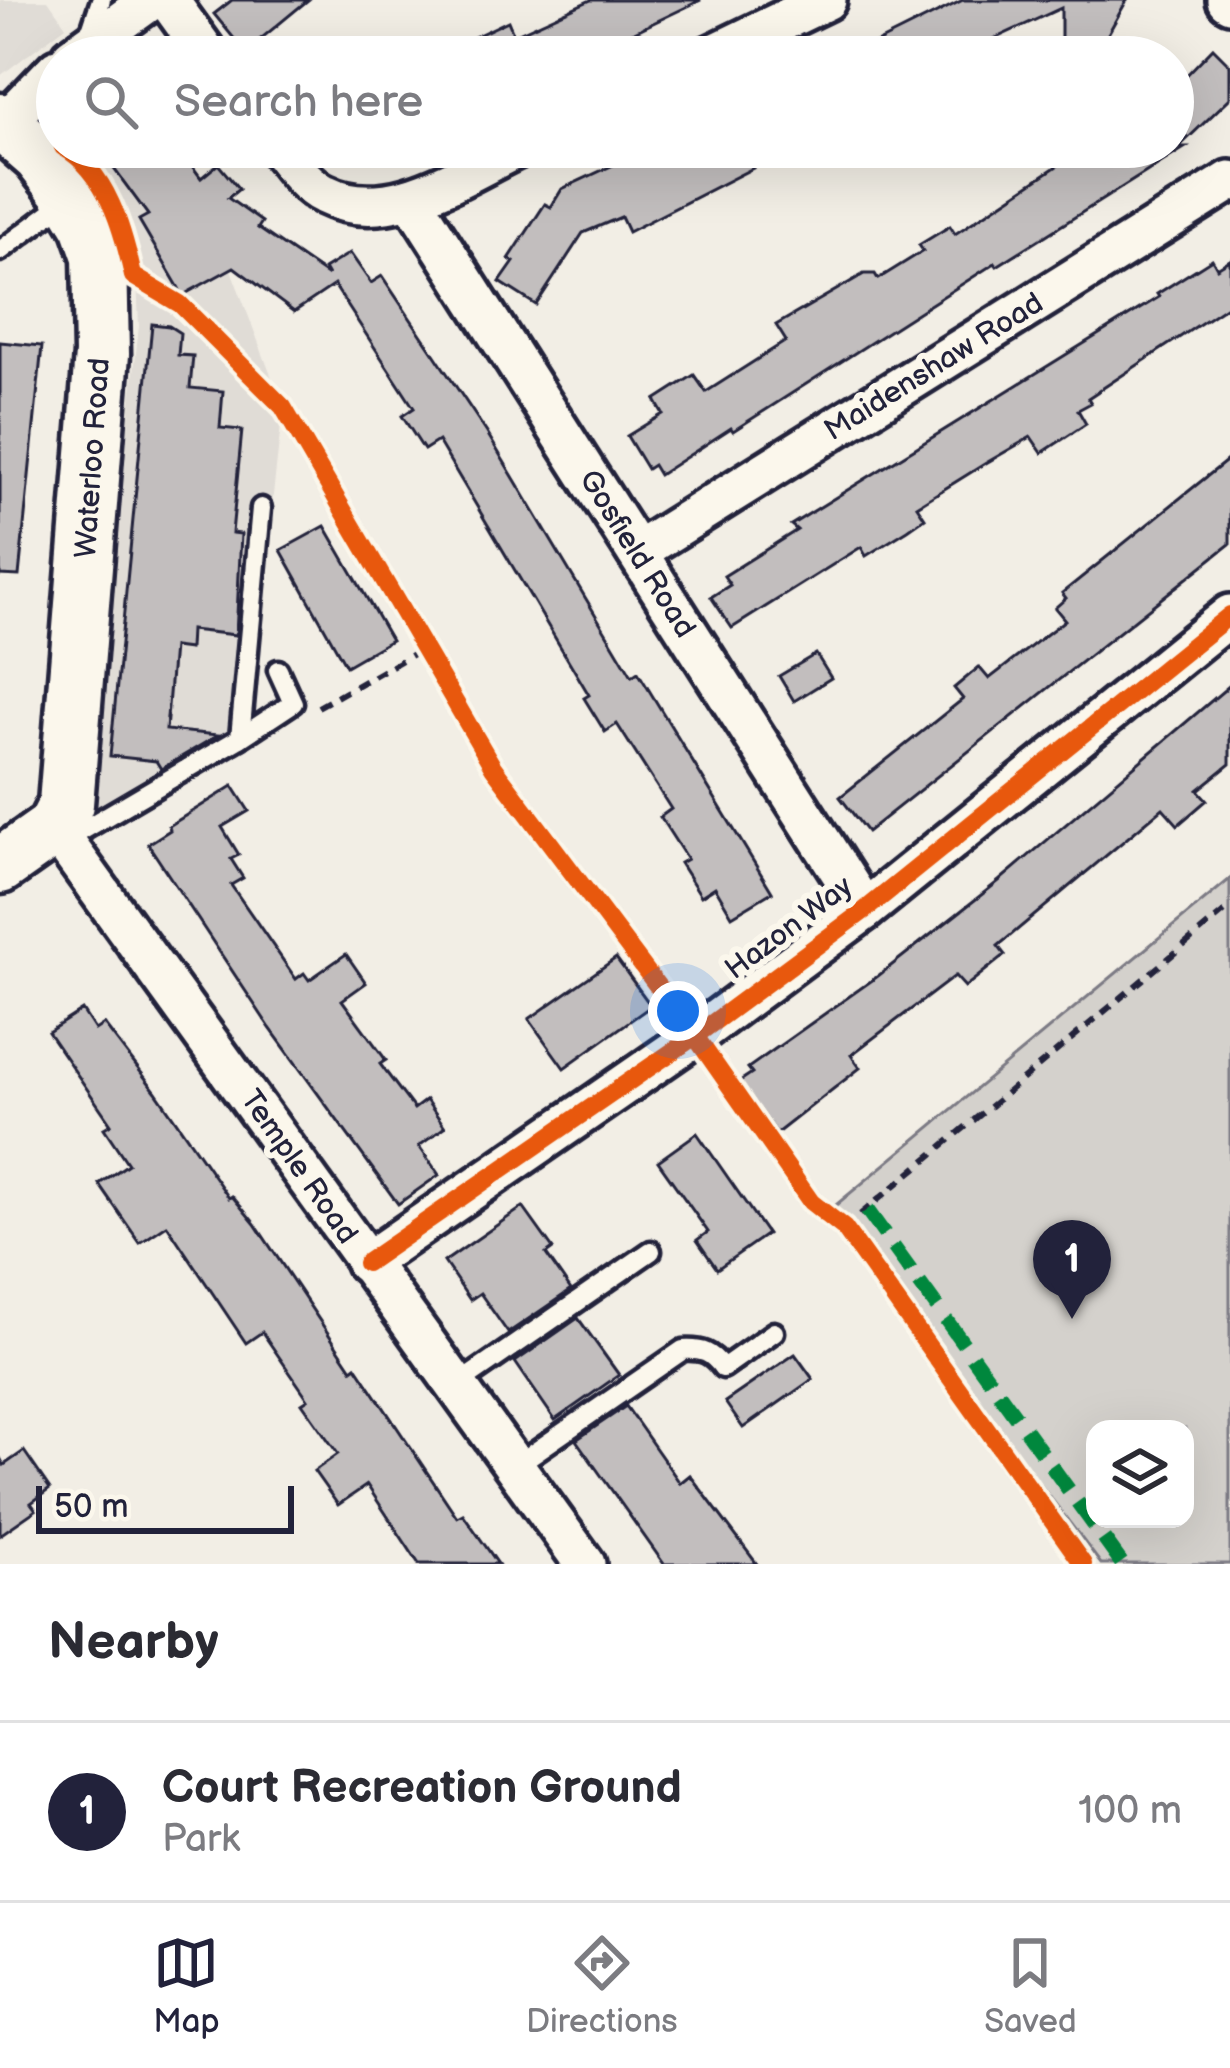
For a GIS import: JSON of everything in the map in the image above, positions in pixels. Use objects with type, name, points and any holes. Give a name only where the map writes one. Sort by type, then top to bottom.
[{"type":"street","points":[[101,36],[152,0]]},
{"type":"street","points":[[168,0],[194,36]]},
{"type":"street","points":[[752,36],[826,0]]},
{"type":"street","points":[[2,122],[36,90]]},
{"type":"street","name":"Waterloo Road","points":[[2,122],[36,152]]},
{"type":"street","name":"Waterloo Road","points":[[49,168],[89,225],[100,256],[102,354],[66,804],[59,834]]},
{"type":"street","points":[[295,168],[323,194],[381,206],[411,198],[475,168]]},
{"type":"street","name":"Maidenshaw Road","points":[[637,552],[1230,181]]},
{"type":"street","name":"Gosfield Road","points":[[411,198],[865,910]]},
{"type":"street","name":"Hazon Way","points":[[366,1263],[695,1036],[865,910],[1230,615]]},
{"type":"street","points":[[0,866],[59,834]]},
{"type":"street","name":"Temple Road","points":[[59,834],[585,1564]]},
{"type":"lane","points":[[83,36],[101,0]]},
{"type":"lane","points":[[0,251],[72,197]]},
{"type":"lane","points":[[240,738],[261,508]]},
{"type":"lane","points":[[59,834],[240,738],[292,703],[278,670]]},
{"type":"lane","points":[[457,1385],[652,1251]]},
{"type":"lane","points":[[515,1466],[683,1350],[702,1349],[723,1368],[774,1332]]},
{"type":"path","points":[[411,630],[434,669]]},
{"type":"path","points":[[857,1247],[836,1221],[1230,908]]},
{"type":"shaded area","points":[[0,0],[48,0],[66,26],[53,36],[36,36],[36,49],[0,76]]},
{"type":"shaded area","points":[[94,168],[166,168],[217,233],[283,407],[247,724],[84,826],[139,326],[135,231]]},
{"type":"shaded area","points":[[1230,879],[1230,1564],[1101,1564],[831,1209]]},
{"type":"building","points":[[232,0],[308,0],[264,36],[232,36],[214,14]]},
{"type":"building","points":[[591,0],[701,0],[626,36],[476,36],[508,21],[514,35]]},
{"type":"building","points":[[963,0],[1127,0],[1107,36],[1061,36],[1061,8],[1000,36],[890,36]]},
{"type":"building","points":[[1213,48],[1230,65],[1230,98],[1194,133],[1194,67]]},
{"type":"building","points":[[113,168],[194,168],[201,178],[213,168],[221,168],[239,189],[228,198],[262,222],[258,228],[328,276],[324,269],[350,253],[371,283],[382,276],[487,433],[632,676],[638,672],[772,892],[732,916],[715,887],[701,896],[680,863],[687,859],[660,817],[671,809],[617,724],[605,732],[584,698],[589,695],[438,441],[424,450],[402,416],[414,408],[334,285],[294,312],[234,267],[183,295],[139,220],[148,215]]},
{"type":"building","points":[[607,168],[753,168],[628,232],[621,217],[583,233],[536,305],[500,282],[514,262],[509,259],[545,204],[551,207],[562,189]]},
{"type":"building","points":[[1054,168],[1153,168],[733,431],[731,428],[659,475],[653,465],[647,469],[627,436],[663,414],[655,400],[694,375],[706,392],[786,341],[776,325],[864,274],[875,274],[878,279],[923,251],[919,245],[950,226],[955,234]]},
{"type":"building","points":[[1212,259],[1217,268],[1230,260],[1230,304],[1088,398],[1091,403],[1078,410],[1086,424],[1042,453],[1031,437],[917,506],[925,518],[908,530],[866,556],[861,547],[732,628],[711,597],[730,585],[724,576],[797,530],[791,525],[1159,297],[1157,294]]},
{"type":"building","points":[[152,324],[180,333],[178,355],[193,356],[190,388],[223,391],[220,428],[242,430],[232,533],[241,534],[236,635],[190,630],[189,649],[173,647],[166,730],[218,735],[161,769],[156,761],[110,756]]},
{"type":"building","points":[[0,342],[42,346],[19,576],[0,575]]},
{"type":"building","points":[[1230,458],[1230,544],[867,832],[840,797],[963,699],[954,688],[979,667],[989,679],[1065,620],[1055,608],[1066,598],[1062,593]]},
{"type":"building","points":[[325,526],[391,640],[346,666],[281,550]]},
{"type":"building","points":[[816,654],[831,678],[794,701],[779,676]]},
{"type":"building","points":[[1230,685],[1230,764],[1198,790],[1207,800],[1178,825],[1163,808],[998,946],[1005,955],[965,987],[955,976],[851,1055],[860,1068],[777,1133],[740,1081],[752,1073],[748,1068],[878,976],[999,881]]},
{"type":"building","points":[[233,786],[249,811],[222,827],[239,855],[231,859],[243,878],[231,885],[296,979],[304,973],[309,980],[346,954],[366,983],[342,1000],[386,1060],[380,1064],[414,1109],[426,1100],[445,1127],[419,1146],[439,1175],[398,1204],[270,1028],[148,844]]},
{"type":"building","points":[[616,958],[651,1006],[564,1068],[529,1019]]},
{"type":"building","points":[[82,1010],[95,1030],[104,1024],[156,1092],[229,1198],[255,1224],[352,1369],[356,1366],[457,1517],[463,1514],[498,1564],[419,1564],[367,1485],[338,1505],[314,1471],[338,1454],[302,1403],[308,1399],[262,1332],[246,1343],[167,1225],[140,1243],[99,1184],[128,1164],[104,1128],[111,1124],[48,1032]]},
{"type":"building","points":[[697,1133],[767,1234],[717,1269],[697,1240],[708,1232],[658,1161]]},
{"type":"building","points":[[523,1207],[553,1249],[546,1254],[571,1290],[508,1333],[480,1293],[470,1300],[444,1262]]},
{"type":"building","points":[[578,1318],[619,1375],[555,1420],[515,1362]]},
{"type":"building","points":[[795,1354],[813,1379],[743,1428],[725,1402]]},
{"type":"building","points":[[626,1406],[680,1483],[690,1475],[757,1564],[664,1564],[576,1440]]},
{"type":"building","points":[[24,1451],[50,1489],[31,1503],[36,1510],[0,1535],[0,1458],[4,1465]]},
{"type":"marked path","points":[[867,1210],[1122,1564]]},
{"type":"cycle path","points":[[88,168],[111,203],[133,276],[180,304],[283,407],[493,767],[695,1036],[811,1202],[844,1228],[1083,1564]]},
{"type":"cycle path","points":[[366,1263],[695,1036],[865,910],[1230,615]]},
{"type":"place","name":"Court Recreation Ground","points":[[1072,1319]]}]
